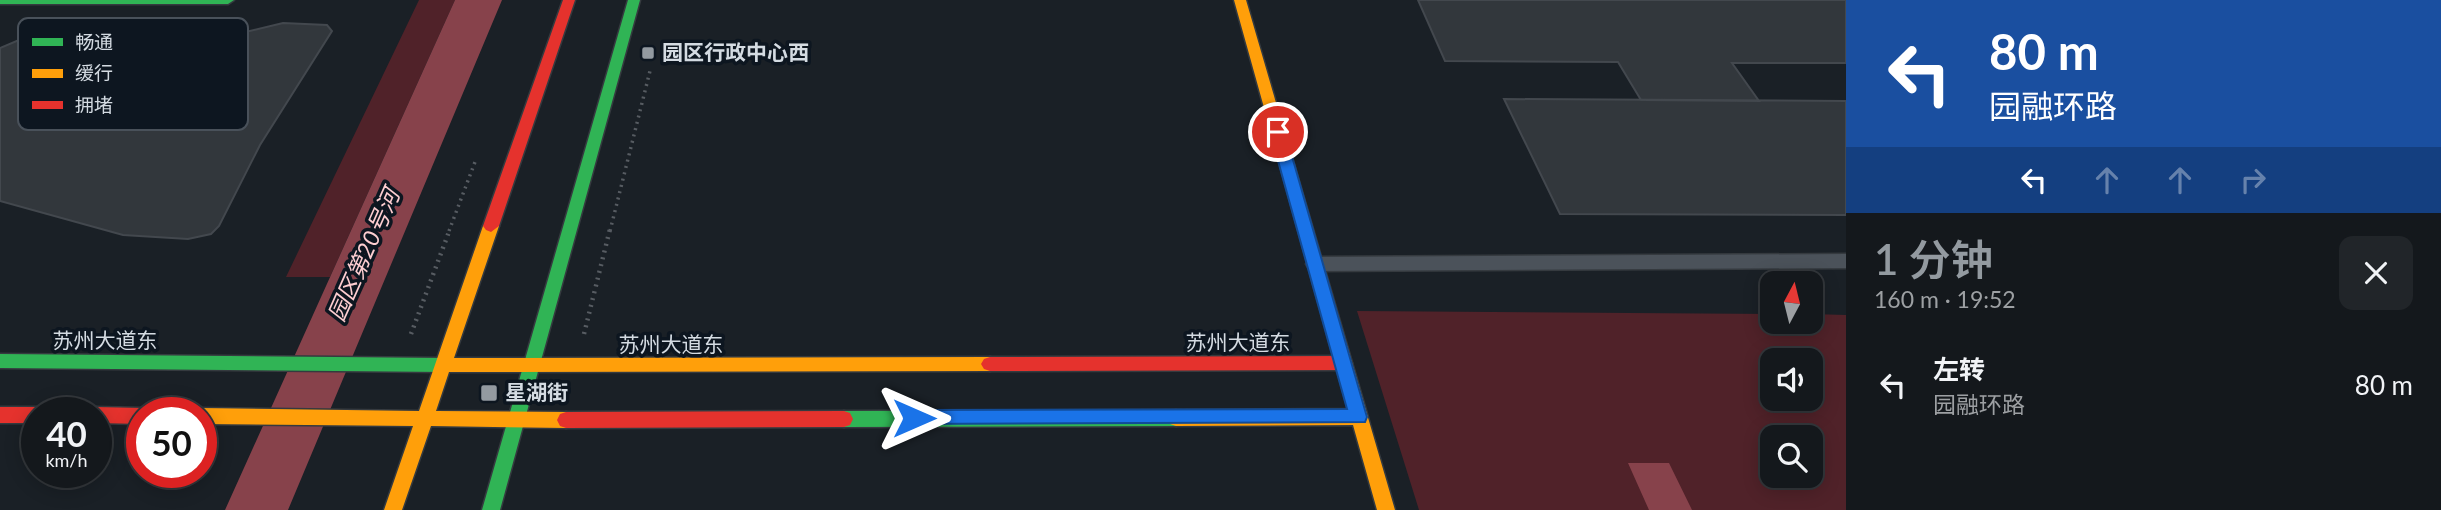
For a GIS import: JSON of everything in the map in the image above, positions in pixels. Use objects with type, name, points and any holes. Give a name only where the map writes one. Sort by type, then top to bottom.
[{"type":"main road","points":[[393,510],[569,0]]},
{"type":"main road","points":[[491,510],[634,0]]},
{"type":"main road","points":[[1240,0],[1386,510]]},
{"type":"main road","points":[[0,1],[228,1]]},
{"type":"main road","name":"苏州大道东","points":[[0,361],[533,366],[1343,363]]},
{"type":"main road","points":[[0,415],[21,415]]},
{"type":"main road","points":[[217,416],[517,419],[1358,417]]},
{"type":"lane","points":[[1315,264],[1846,261]]},
{"type":"path","points":[[576,366],[652,66]]},
{"type":"path","points":[[400,364],[478,153]]},
{"type":"shaded area","points":[[419,0],[455,0],[330,277],[286,277]]},
{"type":"shaded area","points":[[1357,311],[1760,314],[1760,334],[1824,334],[1824,314],[1846,315],[1846,510],[1419,510]]},
{"type":"water","name":"园区第20号河","points":[[455,0],[502,0],[288,510],[225,510]]},
{"type":"water","points":[[1628,463],[1669,463],[1692,510],[1649,510]]},
{"type":"building","points":[[1418,0],[1846,0],[1846,63],[1732,63],[1759,101],[1641,100],[1618,62],[1445,61]]},
{"type":"building","points":[[283,23],[327,25],[332,31],[260,145],[219,226],[211,234],[188,239],[123,235],[0,201],[0,48],[18,40],[18,130],[248,130],[248,31]]},
{"type":"building","points":[[1504,99],[1846,101],[1846,215],[1560,214]]},
{"type":"traffic: fast","points":[[0,0],[228,0]]},
{"type":"traffic: fast","points":[[491,510],[634,0]]},
{"type":"traffic: fast","points":[[0,361],[445,365]]},
{"type":"traffic: fast","points":[[844,419],[1176,418]]},
{"type":"traffic: slow","points":[[1240,0],[1386,510]]},
{"type":"traffic: slow","points":[[393,510],[491,226]]},
{"type":"traffic: slow","points":[[445,365],[990,364]]},
{"type":"traffic: slow","points":[[217,416],[566,420]]},
{"type":"traffic: slow","points":[[1176,418],[1358,417]]},
{"type":"traffic: jam","points":[[491,226],[569,0]]},
{"type":"traffic: jam","points":[[990,364],[1343,363]]},
{"type":"traffic: jam","points":[[0,415],[21,415]]},
{"type":"traffic: jam","points":[[112,415],[126,416]]},
{"type":"traffic: jam","points":[[566,420],[844,419]]},
{"type":"place","name":"园区行政中心西","points":[[648,53]]},
{"type":"place","name":"星湖街","points":[[489,393]]},
{"type":"route","points":[[914,418],[1358,417],[1278,132]]}]
